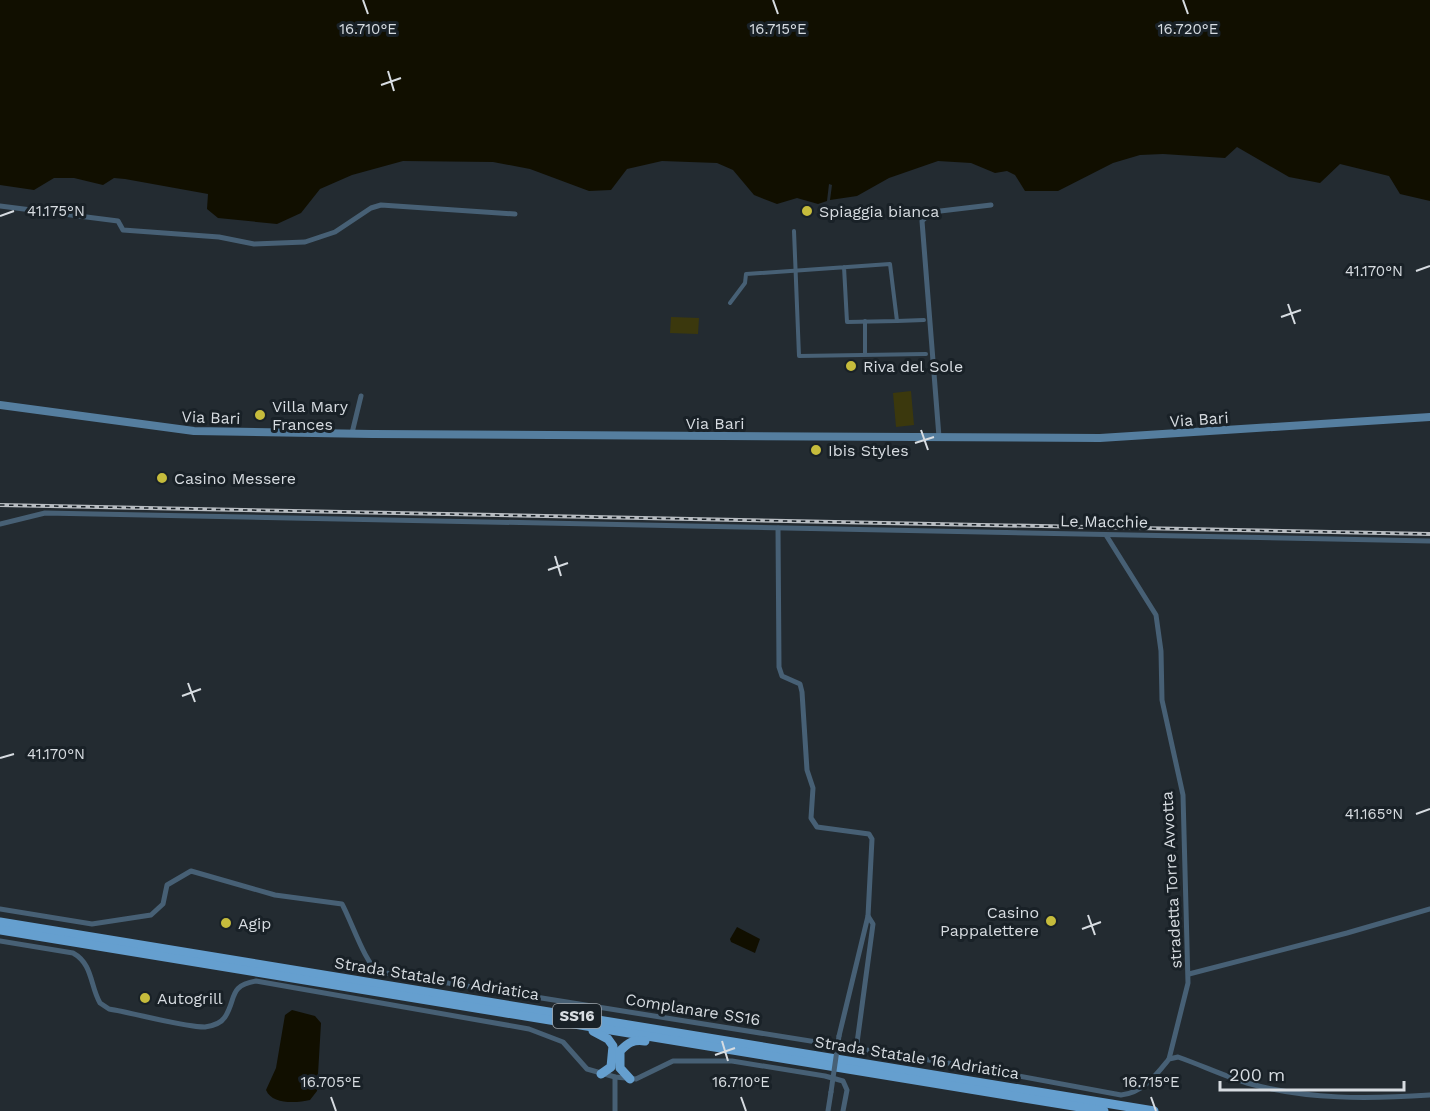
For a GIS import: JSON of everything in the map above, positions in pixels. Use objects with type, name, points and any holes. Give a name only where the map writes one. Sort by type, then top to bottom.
[{"type":"highway","name":"Strada Statale 16 Adriatica","points":[[0,922],[1154,1111]]},
{"type":"highway","name":"Strada Statale 16 Adriatica","points":[[0,930],[1104,1111]]},
{"type":"highway","points":[[583,1026],[608,1039],[613,1046],[615,1071]]},
{"type":"highway","points":[[615,1071],[620,1052],[627,1044],[637,1040],[655,1043],[666,1040]]},
{"type":"highway","points":[[601,1074],[615,1071],[630,1079]]},
{"type":"main road","name":"Via Bari","points":[[0,405],[194,431],[352,433],[939,437],[1158,435],[1430,417]]},
{"type":"street","points":[[939,437],[922,221],[933,212],[991,205]]},
{"type":"street","points":[[0,206],[118,221],[123,230],[278,244],[305,243],[335,232],[371,208],[381,206],[515,214]]},
{"type":"street","points":[[794,231],[799,356],[926,354]]},
{"type":"street","points":[[730,303],[745,283],[746,274],[890,264],[897,321]]},
{"type":"street","points":[[844,267],[847,322],[924,320]]},
{"type":"street","points":[[865,321],[866,354]]},
{"type":"street","points":[[352,433],[361,396]]},
{"type":"street","name":"Le Macchie","points":[[0,525],[45,513],[1430,541]]},
{"type":"street","points":[[778,528],[779,667],[782,676],[800,684],[802,692],[807,770],[813,788],[811,818],[817,827],[869,834],[872,839],[868,916],[839,1036],[828,1111]]},
{"type":"street","name":"stradetta Torre Avvotta","points":[[1106,535],[1148,600],[1159,626],[1162,699],[1183,795],[1186,954],[1189,974],[1168,1059]]},
{"type":"street","name":"Complanare SS16","points":[[0,909],[92,924],[151,915],[163,904],[167,885],[191,871],[274,895],[342,904],[357,933],[367,960],[372,969],[379,972],[851,1048],[1121,1095],[1134,1094],[1158,1073],[1168,1059]]},
{"type":"street","points":[[1189,974],[1430,909]]},
{"type":"street","points":[[851,1048],[857,1043],[871,942],[873,924],[868,916]]},
{"type":"street","points":[[0,941],[73,953],[81,958],[90,971],[100,1004],[109,1009],[204,1027],[220,1022],[225,1017],[233,993],[239,987],[256,981],[529,1029],[563,1042],[580,1064],[601,1074]]},
{"type":"street","points":[[1168,1059],[1178,1057],[1247,1083],[1314,1096],[1375,1099],[1430,1095]]},
{"type":"street","points":[[630,1079],[652,1074],[674,1061],[732,1061],[843,1081],[847,1090],[843,1111]]},
{"type":"street","points":[[615,1071],[615,1111]]},
{"type":"shaded area","points":[[0,0],[1430,0],[1430,201],[1400,194],[1389,176],[1340,164],[1320,183],[1289,177],[1237,147],[1225,158],[1163,154],[1140,155],[1113,163],[1058,191],[1025,191],[1015,175],[1007,171],[995,173],[971,163],[938,161],[889,178],[857,196],[830,200],[832,185],[829,184],[827,201],[818,204],[797,198],[777,204],[754,195],[733,170],[717,163],[662,161],[627,169],[611,190],[589,191],[530,169],[493,162],[403,161],[352,175],[320,189],[301,213],[277,224],[218,218],[207,209],[208,194],[125,179],[114,178],[103,185],[74,178],[54,178],[34,190],[0,185]]},
{"type":"shaded area","points":[[671,317],[699,318],[698,334],[670,333]]},
{"type":"shaded area","points":[[911,391],[914,425],[896,427],[893,393]]},
{"type":"shaded area","points":[[737,927],[760,939],[755,953],[731,942],[730,939]]},
{"type":"shaded area","points":[[292,1010],[315,1016],[321,1023],[317,1091],[310,1100],[298,1102],[279,1101],[269,1095],[266,1090],[276,1068],[285,1015]]},
{"type":"railway","points":[[0,505],[1430,534]]},
{"type":"place","name":"Spiaggia bianca","points":[[807,211]]},
{"type":"place","name":"Riva del Sole","points":[[851,366]]},
{"type":"place","name":"Villa Mary Frances","points":[[260,415]]},
{"type":"place","name":"Ibis Styles","points":[[816,450]]},
{"type":"place","name":"Casino Messere","points":[[162,478]]},
{"type":"place","name":"Casino Pappalettere","points":[[1051,921]]},
{"type":"place","name":"Agip","points":[[226,923]]},
{"type":"place","name":"Autogrill","points":[[145,998]]}]
